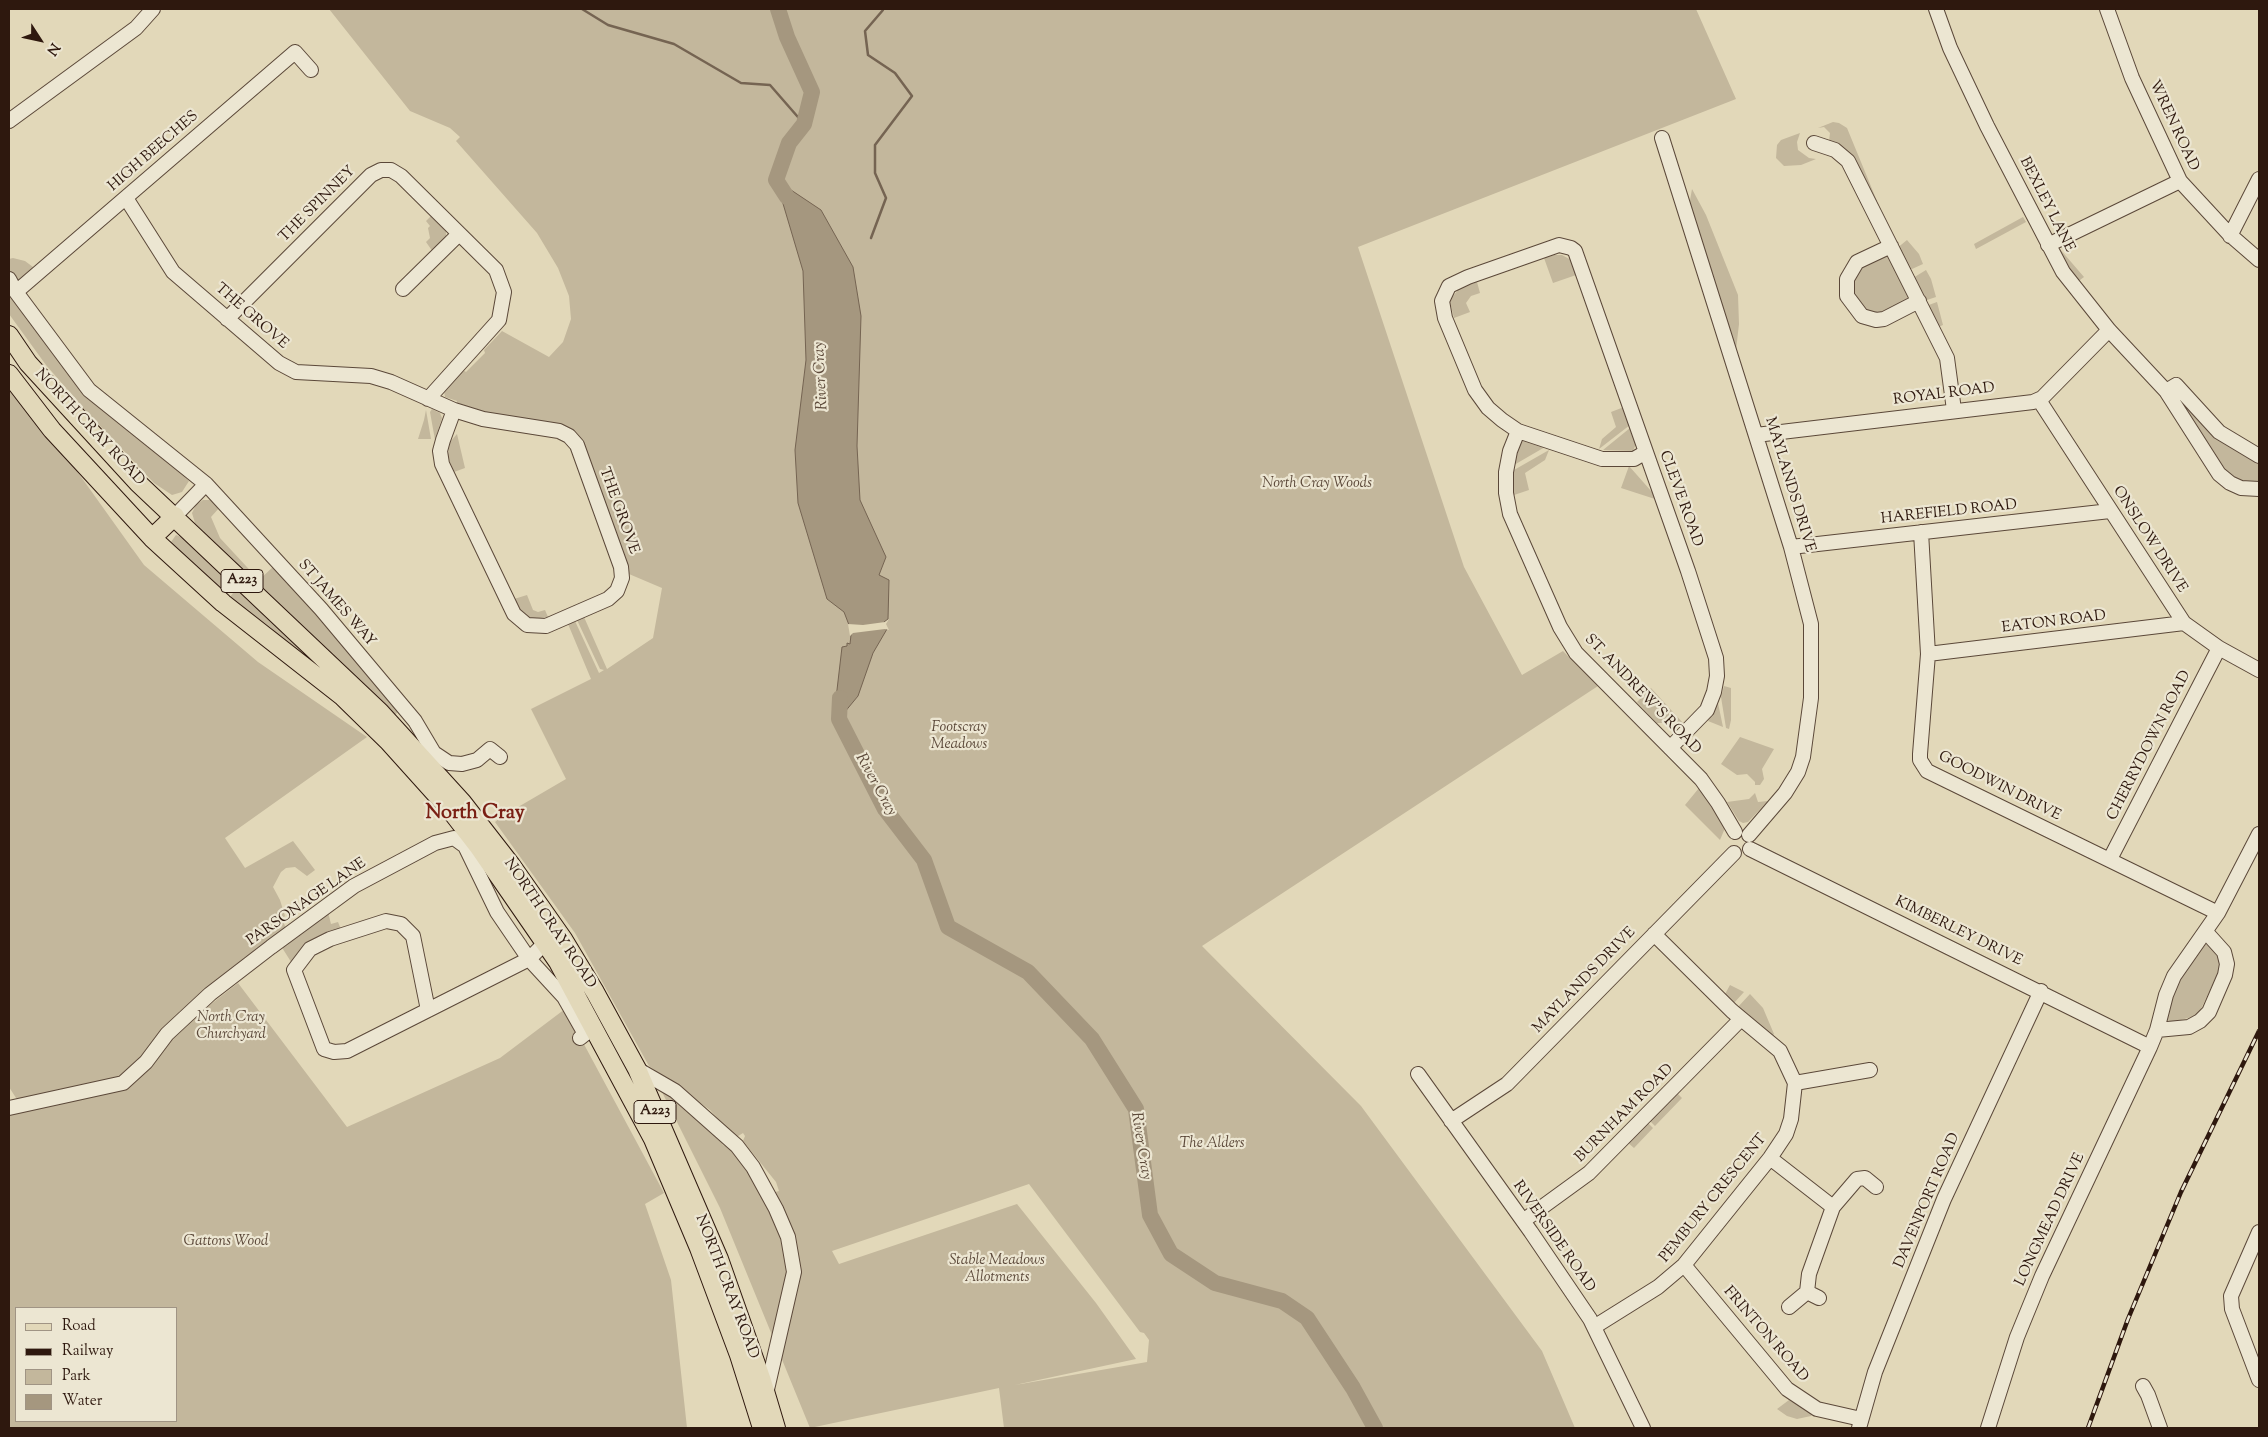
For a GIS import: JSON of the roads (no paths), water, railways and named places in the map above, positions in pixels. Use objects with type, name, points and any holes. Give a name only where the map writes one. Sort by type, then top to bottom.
[{"type":"main road","name":"NORTH CRAY ROAD","points":[[9,335],[28,363],[138,483],[380,712],[462,802],[511,865],[563,939],[595,992],[637,1069],[719,1259],[776,1428]]},
{"type":"main road","name":"NORTH CRAY ROAD","points":[[9,374],[52,430],[152,538],[223,603],[343,697],[388,742],[451,811],[546,942],[604,1045],[653,1139],[712,1284],[762,1428]]},
{"type":"main road","points":[[152,538],[175,516]]},
{"type":"street","points":[[9,121],[136,28],[153,9]]},
{"type":"street","name":"BEXLEY LANE","points":[[1936,9],[1955,58],[2063,272],[2109,330],[2166,391],[2219,474],[2230,483],[2241,488],[2259,489]]},
{"type":"street","name":"WREN ROAD","points":[[2106,9],[2132,78],[2180,181],[2230,236],[2259,260]]},
{"type":"street","name":"HIGH BEECHES","points":[[16,292],[295,52],[311,70]]},
{"type":"street","name":"MAYLANDS DRIVE","points":[[1662,138],[1791,547],[1811,624],[1811,698],[1806,740],[1798,772],[1768,815],[1742,833]]},
{"type":"street","points":[[1814,143],[1835,150],[1846,159],[1947,358],[1954,410]]},
{"type":"street","name":"THE SPINNEY","points":[[227,319],[371,175],[381,170],[391,170],[401,176],[496,270],[504,292],[504,306],[499,320],[489,334],[458,364],[428,399]]},
{"type":"street","points":[[2230,236],[2259,179]]},
{"type":"street","points":[[2048,245],[2180,181]]},
{"type":"street","name":"THE GROVE","points":[[126,198],[173,272],[279,363],[296,372],[371,376],[454,410],[483,419],[559,431],[569,436],[577,445],[621,567],[622,578],[616,591],[608,599],[546,626],[527,625],[514,614],[442,464],[440,451],[454,410]]},
{"type":"street","points":[[404,289],[459,234]]},
{"type":"street","name":"CLEVE ROAD","points":[[1518,431],[1488,408],[1475,390],[1442,310],[1445,292],[1449,286],[1468,277],[1559,245],[1571,248],[1575,252],[1646,452],[1716,658],[1717,676],[1714,692],[1706,710],[1670,748]]},
{"type":"street","points":[[1891,246],[1857,262],[1847,279],[1847,296],[1862,316],[1876,320],[1919,301]]},
{"type":"street","name":"ST JAMES WAY","points":[[9,279],[16,292],[89,390],[206,484],[321,609],[415,721],[434,753],[449,763],[462,764],[477,760],[495,749]]},
{"type":"street","points":[[2039,400],[2109,330]]},
{"type":"street","points":[[2166,391],[2176,385],[2219,432],[2259,456]]},
{"type":"street","name":"ROYAL ROAD","points":[[1756,435],[2039,400]]},
{"type":"street","name":"ONSLOW DRIVE","points":[[2039,400],[2184,623],[2218,648],[2259,670]]},
{"type":"street","points":[[1518,431],[1602,459],[1634,459],[1646,452]]},
{"type":"street","name":"ST. ANDREW'S ROAD","points":[[1518,431],[1510,451],[1506,472],[1506,493],[1510,514],[1560,627],[1576,653],[1701,780],[1742,833]]},
{"type":"street","points":[[175,516],[206,484]]},
{"type":"street","name":"HAREFIELD ROAD","points":[[1791,547],[2110,511]]},
{"type":"street","name":"GOODWIN DRIVE","points":[[1921,532],[1928,654],[1920,760],[1927,771],[2218,913]]},
{"type":"street","name":"EATON ROAD","points":[[1928,654],[2184,623]]},
{"type":"street","name":"CHERRYDOWN ROAD","points":[[2110,859],[2218,648]]},
{"type":"street","points":[[1742,833],[1752,842],[1750,849],[1743,854],[1734,853],[1729,846],[1730,837],[1742,833]]},
{"type":"street","name":"LONGMEAD DRIVE","points":[[1988,1428],[2017,1337],[2042,1276],[2158,1030],[2166,995],[2174,976],[2218,913],[2259,834]]},
{"type":"street","name":"PARSONAGE LANE","points":[[9,1108],[123,1083],[146,1062],[167,1034],[210,994],[354,886],[435,843],[454,838],[465,846],[496,912],[529,959],[564,997],[584,1034],[580,1038]]},
{"type":"street","name":"KIMBERLEY DRIVE","points":[[1750,849],[2041,991],[2150,1047]]},
{"type":"street","name":"MAYLANDS DRIVE","points":[[1451,1121],[1507,1084],[1734,853]]},
{"type":"street","points":[[428,1010],[413,936],[401,924],[386,921],[330,938],[310,949],[294,970],[324,1049],[334,1052],[347,1051],[529,959],[546,942]]},
{"type":"street","points":[[2158,1030],[2189,1027],[2200,1022],[2210,1012],[2224,980],[2227,964],[2224,952],[2206,932]]},
{"type":"street","name":"PEMBURY CRESCENT","points":[[1594,1327],[1658,1287],[1684,1265],[1770,1158],[1786,1134],[1791,1119],[1794,1083],[1780,1050],[1741,1019],[1654,934]]},
{"type":"street","name":"DAVENPORT ROAD","points":[[1860,1423],[1875,1372],[1944,1199],[2041,991]]},
{"type":"street","name":"BURNHAM ROAD","points":[[1523,1221],[1589,1174],[1741,1019]]},
{"type":"street","points":[[637,1069],[675,1091],[734,1143],[753,1167],[776,1209],[788,1237],[794,1272],[766,1394]]},
{"type":"street","points":[[1794,1083],[1870,1070]]},
{"type":"street","name":"RIVERSIDE ROAD","points":[[1418,1074],[1523,1221],[1594,1327],[1643,1428]]},
{"type":"street","points":[[1770,1158],[1833,1207]]},
{"type":"street","points":[[1788,1307],[1813,1295],[1809,1274],[1833,1207],[1857,1179],[1865,1178],[1876,1187]]},
{"type":"street","points":[[2259,1232],[2231,1296],[2232,1309],[2259,1380]]},
{"type":"street","name":"FRINTON ROAD","points":[[1684,1265],[1787,1389],[1817,1410],[1860,1423]]},
{"type":"street","points":[[2143,1386],[2160,1428]]},
{"type":"water","points":[[776,180],[821,210],[853,267],[861,316],[857,446],[860,500],[886,557],[879,575],[889,580],[888,619],[884,622],[884,628],[887,629],[873,653],[858,696],[839,719],[835,707],[842,647],[847,646],[847,643],[850,644],[852,626],[849,625],[844,612],[827,599],[798,503],[795,450],[806,360],[803,271]]},
{"type":"waterway","points":[[582,9],[608,25],[674,44],[741,83],[770,85],[804,124]]},
{"type":"waterway","name":"River Cray","points":[[778,9],[787,37],[812,92],[804,124],[789,143],[776,180],[787,197]]},
{"type":"waterway","points":[[871,238],[886,198],[875,173],[875,145],[912,96],[895,73],[868,55],[865,31],[883,10]]},
{"type":"waterway","name":"River Cray","points":[[840,698],[839,719],[885,809],[924,860],[948,927],[1028,972],[1092,1039],[1136,1109],[1150,1215],[1171,1254],[1215,1283],[1282,1301],[1307,1318],[1353,1388],[1375,1428]]},
{"type":"railway","points":[[2088,1428],[2128,1319],[2181,1192],[2259,1031]]},
{"type":"district","name":"North Cray","points":[[475,815]]},
{"type":"park label","name":"North Cray Woods","points":[[1317,484]]},
{"type":"park label","name":"Footscray Meadows","points":[[959,736]]},
{"type":"park label","name":"North Cray Churchyard","points":[[231,1026]]},
{"type":"park label","name":"The Alders","points":[[1212,1144]]},
{"type":"park label","name":"Gattons Wood","points":[[226,1242]]},
{"type":"park label","name":"Stable Meadows Allotments","points":[[997,1270]]}]
